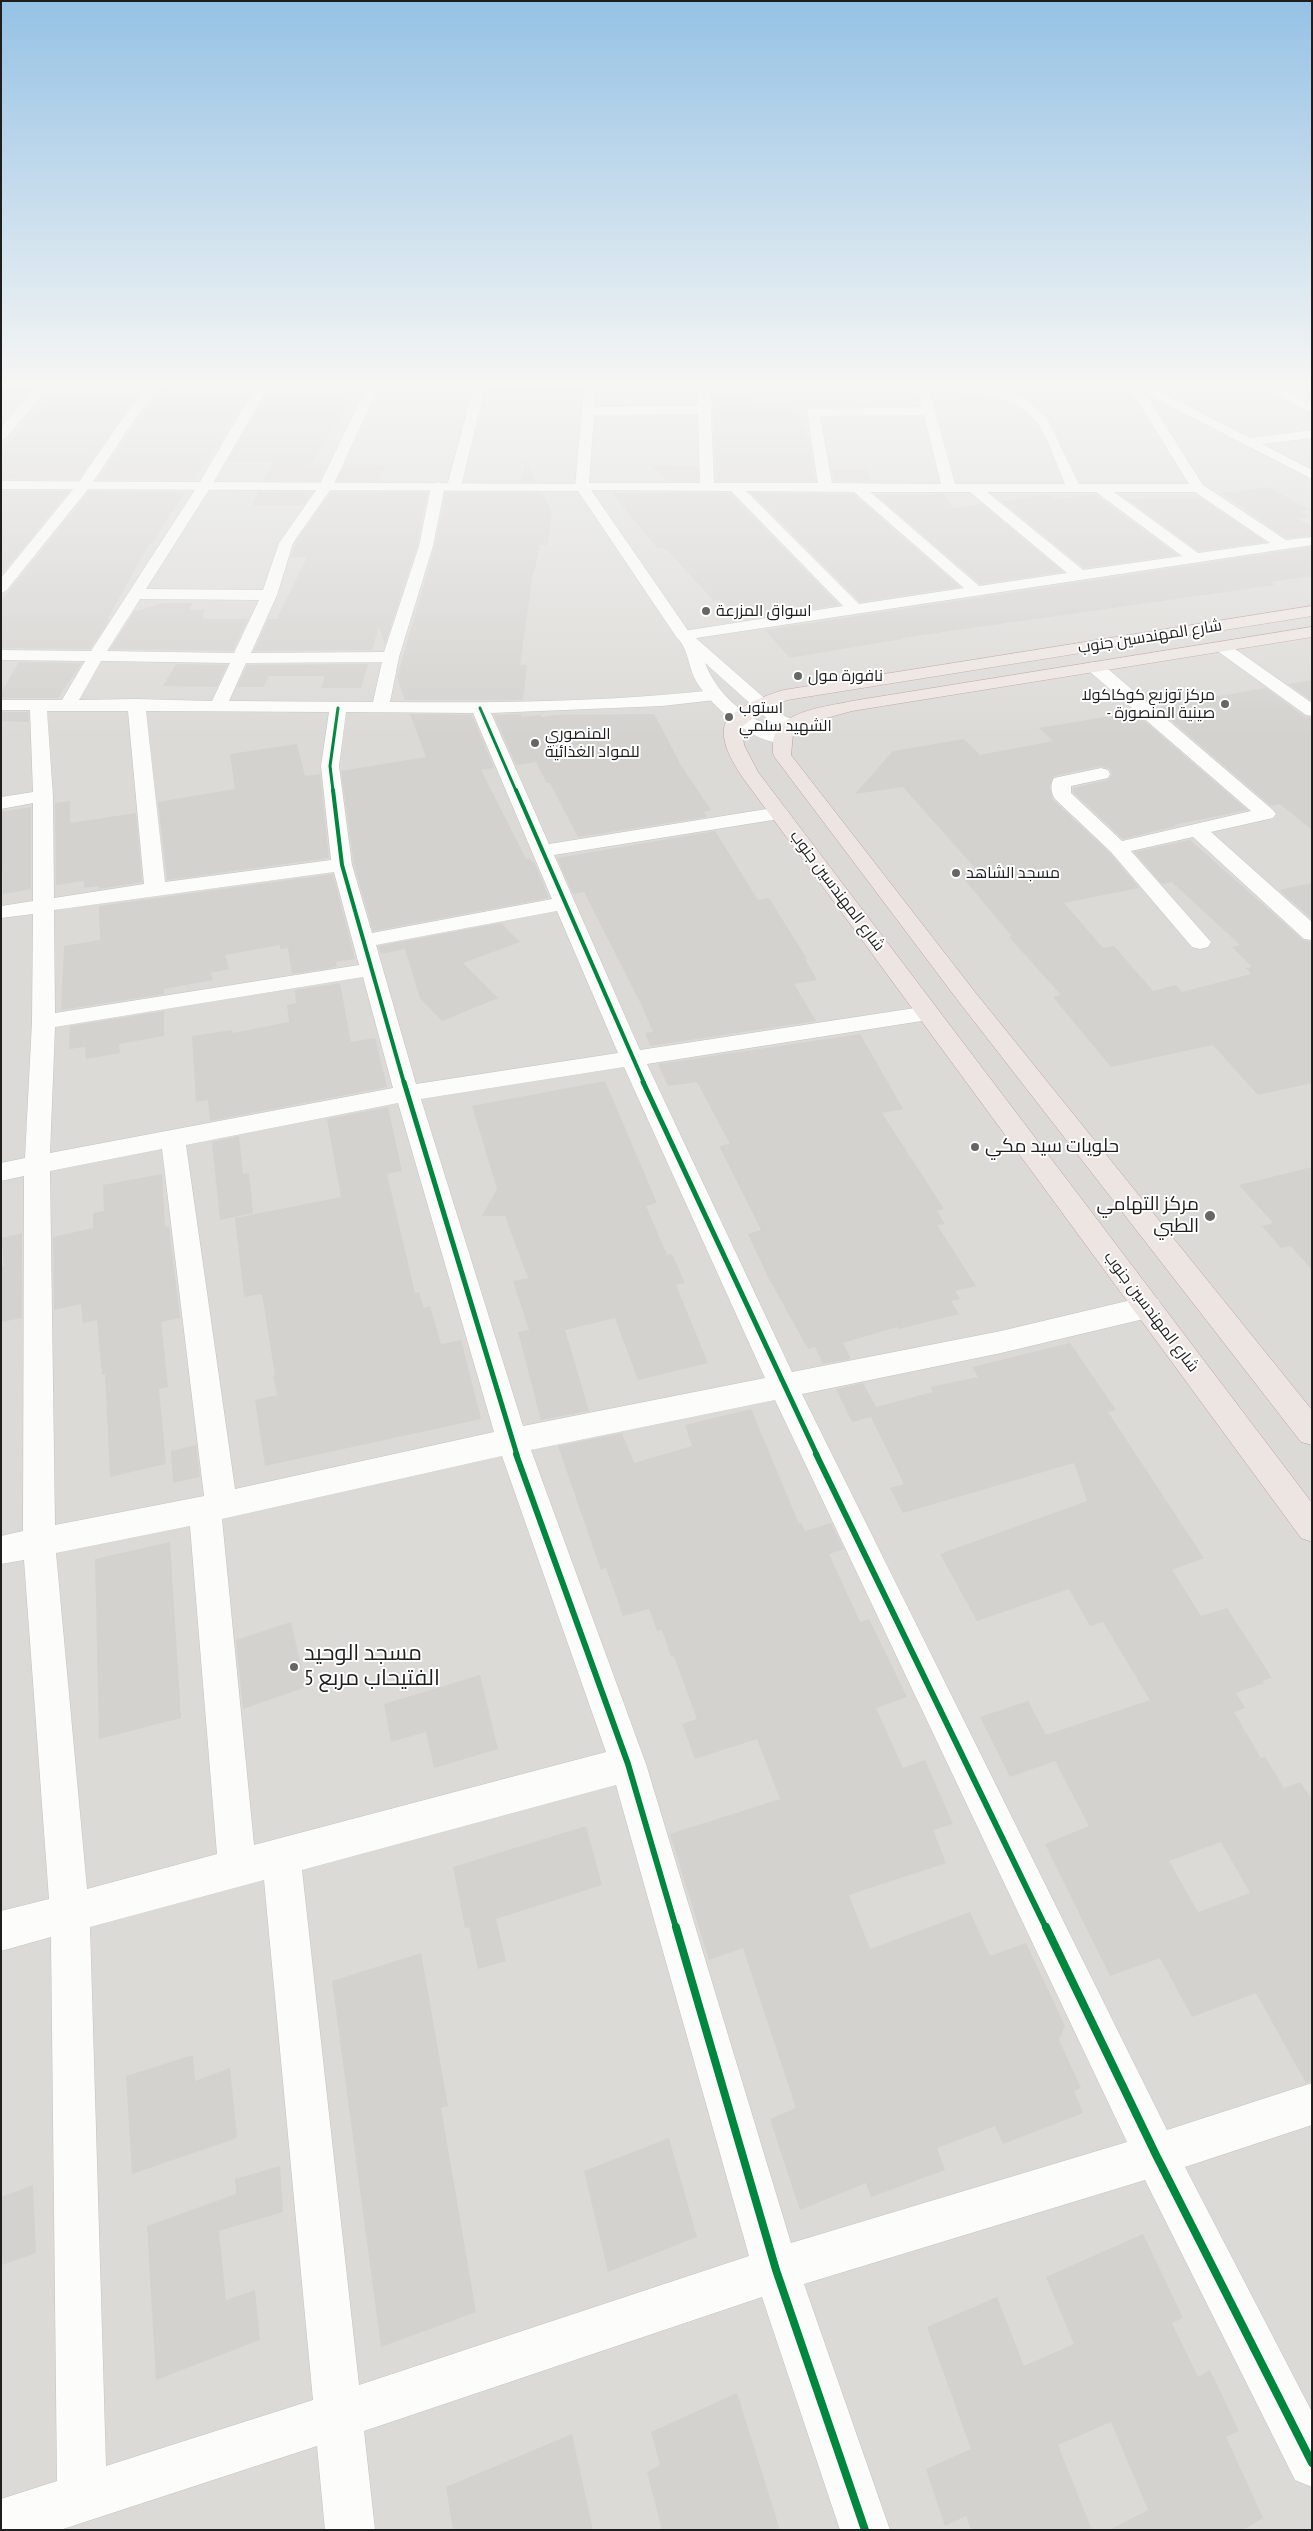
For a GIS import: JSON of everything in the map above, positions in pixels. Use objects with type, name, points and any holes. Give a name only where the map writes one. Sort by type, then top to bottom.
[{"type":"highway","name":"شارع المهندسين جنوب","points":[[1312,611],[814,690],[760,703],[733,726],[732,739],[736,752],[779,813],[1312,1528]]},
{"type":"highway","name":"شارع المهندسين جنوب","points":[[787,731],[806,718],[852,706],[1312,632]]},
{"type":"highway","points":[[787,731],[782,755],[967,997],[1312,1433]]},
{"type":"street","points":[[1,588],[72,500]]},
{"type":"street","points":[[68,704],[96,656],[195,500]]},
{"type":"street","points":[[219,705],[269,595],[286,543],[316,500]]},
{"type":"street","points":[[380,709],[391,657],[426,546],[435,500]]},
{"type":"street","points":[[591,500],[688,640],[780,721],[787,731]]},
{"type":"street","points":[[747,500],[855,609]]},
{"type":"street","points":[[871,500],[975,590]]},
{"type":"street","points":[[988,500],[1079,576]]},
{"type":"street","points":[[1116,500],[1193,557]]},
{"type":"street","points":[[1216,500],[1283,545]]},
{"type":"street","points":[[688,640],[855,609],[1193,557],[1312,541]]},
{"type":"street","points":[[135,594],[269,595]]},
{"type":"street","points":[[688,640],[696,666],[715,695],[739,719],[765,732],[787,731]]},
{"type":"street","points":[[1222,647],[1312,711]]},
{"type":"street","points":[[1,655],[240,658],[391,657]]},
{"type":"street","points":[[1095,667],[1266,814],[1118,848]]},
{"type":"street","points":[[1,705],[136,704],[380,709],[480,708],[662,701],[715,695]]},
{"type":"street","points":[[136,704],[155,888]]},
{"type":"street","points":[[38,705],[43,796],[44,906],[44,1022],[37,1166],[39,1541],[70,1912],[82,2497]]},
{"type":"street","points":[[338,708],[330,766],[342,865],[512,1441],[628,1764],[776,2270],[865,2530]]},
{"type":"street","points":[[480,708],[632,1058],[783,1385],[1156,2155],[1312,2463]]},
{"type":"street","points":[[1101,774],[1061,782],[1062,795],[1118,848],[1200,942]]},
{"type":"street","points":[[1,803],[43,796]]},
{"type":"street","points":[[542,851],[779,813]]},
{"type":"street","points":[[1198,831],[1312,934]]},
{"type":"street","points":[[1,912],[155,888],[342,865]]},
{"type":"street","points":[[44,1022],[369,955],[564,903]]},
{"type":"street","points":[[1,1172],[408,1093],[928,1013]]},
{"type":"street","points":[[173,1140],[213,1507],[237,1868]]},
{"type":"street","points":[[1,1550],[213,1507],[512,1441],[1001,1342],[1148,1307]]},
{"type":"street","points":[[1,1931],[628,1764]]},
{"type":"street","points":[[281,1855],[340,2415],[350,2530]]},
{"type":"street","points":[[1,2524],[340,2415],[776,2270],[1156,2155],[1312,2104]]},
{"type":"shaded area","points":[[1,500],[1312,500],[1312,2530],[1,2530]]},
{"type":"building","points":[[1,500],[62,500],[1,575]]},
{"type":"building","points":[[82,500],[180,500],[152,544],[149,544],[107,620],[110,619],[90,649],[1,648],[1,601]]},
{"type":"building","points":[[255,500],[307,500],[303,505],[252,506]]},
{"type":"building","points":[[325,500],[426,500],[417,546],[385,644],[379,626],[372,650],[254,651],[268,619],[277,619],[307,557],[291,557],[297,540]]},
{"type":"building","points":[[444,500],[546,500],[552,512],[548,545],[540,545],[534,573],[533,571],[520,665],[527,665],[523,700],[405,700],[397,677],[435,546]]},
{"type":"building","points":[[618,500],[737,500],[839,605],[755,618],[752,615],[737,617],[721,600],[714,601],[670,553],[663,548],[658,549]]},
{"type":"building","points":[[758,500],[860,500],[960,587],[860,602]]},
{"type":"building","points":[[882,500],[948,500],[953,508],[982,504],[1063,572],[980,584]]},
{"type":"building","points":[[1102,500],[1177,555],[1084,568],[1001,501]]},
{"type":"building","points":[[1129,500],[1204,500],[1265,542],[1198,551]]},
{"type":"building","points":[[1231,500],[1292,500],[1310,510],[1301,511],[1311,517],[1297,519],[1312,527],[1312,535],[1286,538]]},
{"type":"building","points":[[1312,547],[1312,576],[1271,582],[1275,585],[901,638],[790,658],[765,630]]},
{"type":"building","points":[[163,603],[193,603],[189,610],[205,610],[203,619],[248,619],[233,651],[110,649],[134,612]]},
{"type":"building","points":[[19,662],[82,663],[58,698],[1,698],[1,693]]},
{"type":"building","points":[[176,664],[227,665],[217,687],[163,686]]},
{"type":"building","points":[[368,664],[361,688],[321,688],[325,676],[269,676],[264,687],[237,687],[247,665]]},
{"type":"building","points":[[1312,680],[1312,701],[1288,684]]},
{"type":"building","points":[[1266,688],[1305,717],[1312,718],[1312,830],[1280,804],[1271,806],[1157,708],[1161,708],[1159,706]]},
{"type":"building","points":[[1,712],[28,712],[29,722],[1,721]]},
{"type":"building","points":[[1134,712],[1247,810],[1174,825],[1176,826],[1123,839],[1073,792],[1073,788],[1108,780],[1112,775],[1110,769],[1101,766],[1054,776],[1050,786],[1053,800],[1110,853],[1139,888],[1064,903],[1103,948],[1114,946],[1153,991],[1176,985],[1182,992],[1251,974],[1246,968],[1252,967],[1232,947],[1240,945],[1172,882],[1162,884],[1134,852],[1190,840],[1303,940],[1312,942],[1312,1083],[1258,1095],[1213,1045],[1111,1067],[1053,997],[1061,995],[1009,937],[1012,936],[957,871],[975,868],[903,787],[855,794],[893,751],[964,739],[980,755],[1053,741],[1039,728]]},
{"type":"building","points":[[410,714],[472,715],[494,768],[481,770],[526,859],[530,858],[534,862],[549,898],[373,931],[354,865],[341,771],[426,757]]},
{"type":"building","points":[[522,714],[521,717],[540,715],[542,717],[556,715],[654,714],[682,767],[711,810],[704,812],[707,817],[578,837],[550,783],[547,783],[536,762],[516,765],[494,715]]},
{"type":"building","points":[[297,744],[305,776],[320,774],[329,858],[167,880],[158,802],[235,789],[230,754]]},
{"type":"building","points":[[70,801],[70,823],[136,813],[142,882],[99,889],[99,886],[84,888],[84,881],[56,885],[55,803]]},
{"type":"building","points":[[31,807],[31,889],[3,894],[1,812]]},
{"type":"building","points":[[715,831],[758,900],[769,898],[807,959],[805,959],[817,980],[794,984],[816,1021],[650,1046],[645,1033],[653,1032],[641,1004],[584,892],[573,894],[557,858]]},
{"type":"building","points":[[333,874],[355,959],[336,962],[337,967],[292,974],[288,948],[280,949],[280,945],[225,955],[229,969],[211,973],[213,980],[164,989],[164,994],[61,1010],[64,946],[100,940],[99,906]]},
{"type":"building","points":[[1312,883],[1312,919],[1279,890]]},
{"type":"building","points":[[501,923],[520,942],[463,963],[498,998],[442,1021],[420,998],[405,949],[381,954],[378,946]]},
{"type":"building","points":[[340,983],[351,1042],[375,1038],[387,1087],[210,1121],[208,1100],[196,1102],[192,1036],[232,1030],[233,1033],[289,1022],[287,1005],[296,1003],[295,990]]},
{"type":"building","points":[[164,1011],[164,1036],[119,1044],[120,1053],[86,1059],[85,1047],[69,1049],[70,1026]]},
{"type":"building","points":[[860,1034],[903,1109],[882,1113],[944,1209],[937,1211],[945,1224],[937,1225],[976,1286],[955,1291],[960,1299],[951,1301],[959,1314],[899,1329],[897,1327],[843,1343],[851,1359],[823,1364],[815,1347],[808,1349],[768,1277],[748,1234],[761,1230],[719,1146],[730,1144],[697,1082],[668,1086],[658,1064]]},
{"type":"building","points":[[605,1081],[657,1203],[646,1206],[667,1255],[672,1254],[685,1283],[676,1285],[708,1363],[638,1380],[615,1318],[565,1330],[589,1411],[541,1420],[518,1332],[529,1330],[513,1281],[528,1278],[505,1216],[482,1216],[497,1189],[472,1106]]},
{"type":"building","points":[[388,1107],[402,1171],[387,1174],[415,1293],[419,1292],[424,1308],[430,1306],[441,1344],[461,1340],[481,1419],[265,1466],[255,1400],[277,1395],[273,1376],[275,1375],[262,1294],[244,1297],[235,1218],[341,1197],[327,1119]]},
{"type":"building","points":[[239,1136],[243,1174],[249,1173],[253,1213],[220,1220],[212,1142]]},
{"type":"building","points":[[1312,1167],[1312,1270],[1291,1246],[1281,1248],[1262,1226],[1273,1223],[1239,1185]]},
{"type":"building","points":[[162,1174],[165,1227],[169,1226],[180,1318],[161,1322],[168,1387],[159,1389],[166,1464],[110,1477],[105,1374],[102,1375],[97,1320],[83,1323],[81,1304],[54,1310],[53,1237],[93,1228],[93,1213],[104,1211],[103,1185]]},
{"type":"building","points":[[22,1233],[22,1318],[1,1322],[1,1266],[4,1266],[2,1238]]},
{"type":"building","points":[[1070,1343],[1116,1410],[1108,1412],[1204,1558],[1172,1570],[1201,1616],[1227,1608],[1272,1678],[1262,1681],[1264,1683],[1236,1693],[1245,1708],[1234,1712],[1261,1758],[1265,1757],[1284,1788],[1300,1782],[1312,1799],[1312,2081],[1306,2083],[1256,1993],[1192,2017],[1160,1958],[1110,1976],[1045,1844],[1089,1826],[1055,1761],[1010,1777],[980,1717],[1028,1701],[1046,1735],[1150,1700],[1103,1622],[1090,1626],[1069,1589],[977,1621],[940,1554],[1087,1501],[1074,1463],[903,1513],[890,1488],[904,1484],[871,1417],[852,1422],[836,1389],[863,1383],[876,1407],[933,1392],[930,1387],[978,1377],[972,1367]],"holes":[[[1221,1842],[1250,1893],[1198,1912],[1169,1861]]]},
{"type":"building","points":[[751,1409],[799,1524],[802,1523],[805,1531],[831,1523],[844,1549],[829,1554],[860,1622],[869,1619],[907,1697],[876,1708],[903,1768],[925,1760],[953,1824],[933,1830],[946,1863],[849,1895],[870,1949],[970,1912],[990,1956],[1026,1943],[1065,2026],[1059,2040],[1081,2088],[1074,2091],[1083,2113],[1003,2144],[995,2126],[937,2148],[945,2170],[871,2197],[866,2183],[800,2210],[770,2119],[796,2108],[743,1948],[709,1960],[670,1834],[780,1799],[757,1739],[695,1759],[682,1724],[697,1719],[674,1656],[671,1657],[662,1630],[657,1631],[649,1609],[623,1616],[606,1568],[601,1570],[558,1446],[622,1433],[634,1463],[692,1446],[685,1425]]},
{"type":"building","points":[[196,1445],[200,1477],[173,1483],[171,1451]]},
{"type":"building","points":[[170,1542],[181,1718],[99,1739],[95,1559]]},
{"type":"building","points":[[291,1622],[306,1687],[243,1709],[236,1640]]},
{"type":"building","points":[[480,1675],[498,1749],[434,1768],[426,1732],[391,1742],[384,1704]]},
{"type":"building","points":[[586,1826],[602,1885],[496,1919],[506,1961],[478,1969],[469,1927],[465,1928],[453,1867]]},
{"type":"building","points":[[421,1953],[448,2106],[441,2108],[476,2312],[381,2347],[332,1981]]},
{"type":"building","points":[[193,2055],[195,2081],[230,2068],[237,2138],[132,2174],[126,2076]]},
{"type":"building","points":[[669,2138],[697,2237],[608,2272],[584,2171]]},
{"type":"building","points":[[280,2166],[283,2212],[219,2231],[226,2300],[255,2290],[260,2340],[156,2380],[147,2226],[236,2194],[235,2179]]},
{"type":"building","points":[[33,2185],[36,2253],[2,2265],[1,2197]]},
{"type":"building","points":[[1143,2234],[1183,2318],[1172,2323],[1198,2377],[1210,2370],[1239,2431],[1226,2437],[1263,2518],[1243,2530],[1109,2530],[1148,2510],[1111,2422],[1058,2445],[1092,2530],[971,2530],[966,2516],[945,2526],[926,2469],[971,2449],[927,2327],[997,2297],[1024,2366],[1074,2344],[1046,2277]]},
{"type":"building","points":[[737,2393],[780,2530],[662,2530],[647,2472],[660,2465],[651,2432]]},
{"type":"building","points":[[572,2434],[593,2530],[453,2530],[446,2487]]},
{"type":"cycle path","points":[[338,708],[330,766],[342,865],[407,1093],[512,1441],[628,1764],[776,2270],[865,2530]]},
{"type":"cycle path","points":[[480,708],[632,1058],[783,1385],[1156,2155],[1312,2463]]},
{"type":"place","name":"اسواق المزرعة","points":[[706,611]]},
{"type":"place","name":"نافورة مول","points":[[798,676]]},
{"type":"place","name":"مركز توزيع كوكاكولا - صينية المنصورة","points":[[1225,704]]},
{"type":"place","name":"استوب الشهيد سلمي","points":[[729,717]]},
{"type":"place","name":"المنصوري للمواد الغذائية","points":[[535,743]]},
{"type":"place","name":"مسجد الشاهد","points":[[956,873]]},
{"type":"place","name":"حلويات سيد مكي","points":[[975,1147]]},
{"type":"place","name":"مركز التهامي الطبي","points":[[1210,1216]]},
{"type":"place","name":"مسجد الوحيد الفتيحاب مربع 5","points":[[294,1667]]}]
